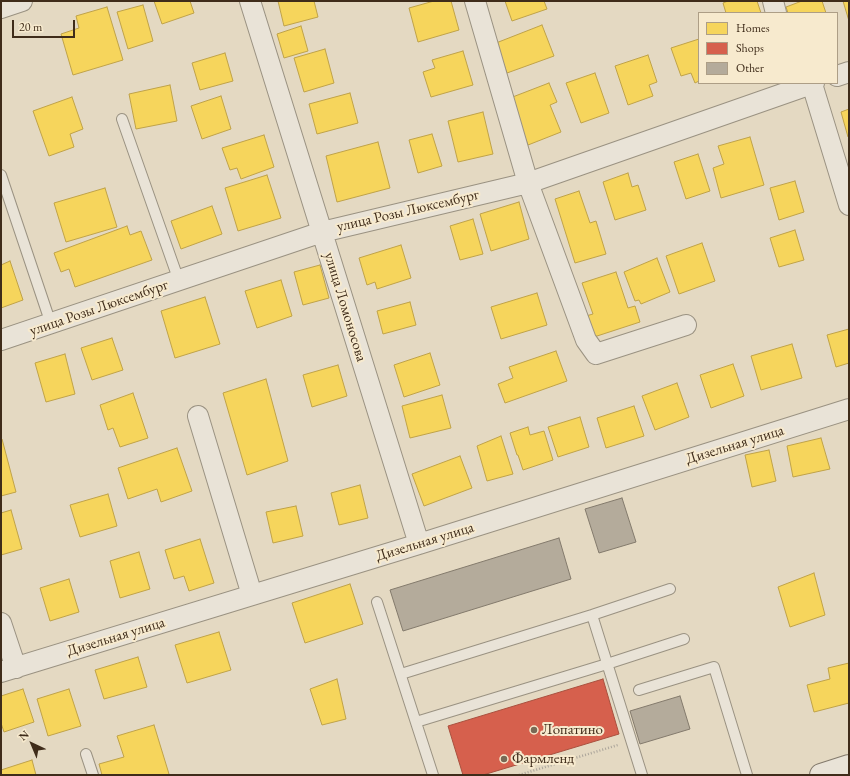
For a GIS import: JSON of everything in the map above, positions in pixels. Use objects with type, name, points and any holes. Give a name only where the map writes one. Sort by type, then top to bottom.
[{"type":"main road","points":[[821,775],[849,766]]},
{"type":"street","points":[[1,8],[22,1]]},
{"type":"street","name":"улица Ломоносова","points":[[250,1],[419,544]]},
{"type":"street","points":[[475,1],[528,182],[586,340],[596,354],[686,325]]},
{"type":"street","points":[[773,1],[776,12]]},
{"type":"street","points":[[838,76],[849,72]]},
{"type":"street","points":[[806,84],[849,205]]},
{"type":"street","name":"улица Розы Люксембург","points":[[1,340],[322,232],[528,182],[806,84]]},
{"type":"street","name":"Дизельная улица","points":[[8,670],[419,544],[849,409]]},
{"type":"street","points":[[198,416],[252,595]]},
{"type":"street","points":[[1,623],[8,670]]},
{"type":"lane","points":[[122,119],[179,281]]},
{"type":"lane","points":[[1,174],[51,324]]},
{"type":"lane","points":[[401,674],[592,615],[670,589]]},
{"type":"lane","points":[[377,602],[434,775]]},
{"type":"lane","points":[[592,615],[642,775]]},
{"type":"lane","points":[[416,722],[684,639]]},
{"type":"lane","points":[[639,690],[714,667],[747,775]]},
{"type":"lane","points":[[86,754],[93,775]]},
{"type":"path","points":[[518,775],[631,741]]},
{"type":"path","points":[[534,770],[535,775]]},
{"type":"building: Homes","points":[[154,1],[190,1],[194,13],[162,24]]},
{"type":"building: Homes","points":[[278,1],[314,1],[318,17],[284,26]]},
{"type":"building: Homes","points":[[434,1],[451,1],[459,30],[418,42],[409,8]]},
{"type":"building: Homes","points":[[505,1],[544,1],[547,9],[512,21]]},
{"type":"building: Homes","points":[[728,1],[757,1],[761,12],[726,12],[723,3]]},
{"type":"building: Homes","points":[[802,1],[822,1],[826,12],[788,12],[786,7]]},
{"type":"building: Homes","points":[[843,1],[849,1],[849,21]]},
{"type":"building: Homes","points":[[143,5],[153,41],[128,49],[117,12]]},
{"type":"building: Homes","points":[[107,7],[123,60],[73,75],[61,34],[79,28],[76,16]]},
{"type":"building: Homes","points":[[542,25],[554,56],[507,73],[496,43]]},
{"type":"building: Homes","points":[[301,26],[308,51],[284,58],[277,34]]},
{"type":"building: Homes","points":[[698,39],[698,82],[695,83],[691,73],[681,76],[671,48]]},
{"type":"building: Homes","points":[[325,49],[334,83],[304,92],[294,58]]},
{"type":"building: Homes","points":[[463,51],[473,85],[431,97],[423,72],[435,68],[432,60]]},
{"type":"building: Homes","points":[[225,53],[233,81],[200,90],[192,63]]},
{"type":"building: Homes","points":[[648,55],[657,82],[649,85],[653,96],[628,105],[615,66]]},
{"type":"building: Homes","points":[[595,73],[609,113],[581,123],[566,83]]},
{"type":"building: Homes","points":[[549,83],[557,102],[550,105],[561,132],[528,145],[510,98]]},
{"type":"building: Homes","points":[[170,85],[177,121],[136,129],[129,94]]},
{"type":"building: Homes","points":[[350,93],[358,123],[317,134],[309,104]]},
{"type":"building: Homes","points":[[221,96],[231,129],[202,139],[191,106]]},
{"type":"building: Homes","points":[[72,97],[83,129],[70,134],[74,147],[49,156],[33,111]]},
{"type":"building: Homes","points":[[849,109],[849,136],[848,137],[841,112]]},
{"type":"building: Homes","points":[[483,112],[493,154],[458,162],[448,121]]},
{"type":"building: Homes","points":[[432,134],[442,166],[418,173],[409,140]]},
{"type":"building: Homes","points":[[264,135],[274,167],[241,179],[237,168],[230,170],[222,148]]},
{"type":"building: Homes","points":[[750,137],[764,185],[721,198],[713,168],[724,164],[718,146]]},
{"type":"building: Homes","points":[[378,142],[390,188],[337,202],[326,156]]},
{"type":"building: Homes","points":[[698,154],[710,191],[686,199],[674,162]]},
{"type":"building: Homes","points":[[628,173],[632,187],[638,185],[646,210],[615,220],[603,182]]},
{"type":"building: Homes","points":[[267,175],[281,218],[238,231],[225,188]]},
{"type":"building: Homes","points":[[795,181],[804,212],[779,220],[770,188]]},
{"type":"building: Homes","points":[[105,188],[117,227],[66,242],[54,203]]},
{"type":"building: Homes","points":[[579,191],[590,223],[596,221],[606,254],[575,263],[555,199]]},
{"type":"building: Homes","points":[[519,202],[529,239],[491,251],[480,214]]},
{"type":"building: Homes","points":[[212,206],[222,234],[181,249],[171,221]]},
{"type":"building: Homes","points":[[473,219],[483,254],[460,260],[450,226]]},
{"type":"building: Homes","points":[[127,226],[130,235],[141,231],[152,260],[75,287],[69,269],[61,272],[54,253]]},
{"type":"building: Homes","points":[[795,230],[804,260],[779,267],[770,238]]},
{"type":"building: Homes","points":[[702,243],[715,281],[679,294],[666,256]]},
{"type":"building: Homes","points":[[401,245],[411,278],[377,289],[375,282],[367,285],[359,258]]},
{"type":"building: Homes","points":[[657,258],[670,292],[641,304],[639,300],[635,301],[624,272]]},
{"type":"building: Homes","points":[[10,261],[23,300],[1,308],[1,265]]},
{"type":"building: Homes","points":[[320,265],[329,298],[303,305],[294,272]]},
{"type":"building: Homes","points":[[616,272],[628,308],[635,306],[640,322],[594,337],[586,316],[593,314],[582,283]]},
{"type":"building: Homes","points":[[281,280],[292,316],[257,328],[245,291]]},
{"type":"building: Homes","points":[[537,293],[547,325],[501,339],[491,307]]},
{"type":"building: Homes","points":[[205,297],[220,344],[175,358],[161,311]]},
{"type":"building: Homes","points":[[410,302],[416,325],[383,334],[377,311]]},
{"type":"building: Homes","points":[[849,329],[849,363],[836,367],[827,335]]},
{"type":"building: Homes","points":[[112,338],[123,370],[92,380],[81,348]]},
{"type":"building: Homes","points":[[792,344],[802,378],[761,390],[751,356]]},
{"type":"building: Homes","points":[[556,351],[567,381],[505,403],[498,384],[513,378],[509,367]]},
{"type":"building: Homes","points":[[430,353],[440,385],[404,397],[394,365]]},
{"type":"building: Homes","points":[[65,354],[75,394],[46,402],[35,363]]},
{"type":"building: Homes","points":[[733,364],[744,396],[711,408],[700,375]]},
{"type":"building: Homes","points":[[338,365],[347,396],[312,407],[303,375]]},
{"type":"building: Homes","points":[[266,379],[288,461],[247,475],[223,393]]},
{"type":"building: Homes","points":[[677,383],[689,417],[655,430],[642,396]]},
{"type":"building: Homes","points":[[133,393],[148,438],[120,447],[113,428],[108,430],[100,405]]},
{"type":"building: Homes","points":[[442,395],[451,428],[410,438],[402,406]]},
{"type":"building: Homes","points":[[634,406],[644,436],[606,448],[597,418]]},
{"type":"building: Homes","points":[[580,417],[589,447],[558,457],[548,427]]},
{"type":"building: Homes","points":[[528,427],[530,435],[544,431],[553,460],[523,470],[510,433]]},
{"type":"building: Homes","points":[[501,436],[513,474],[487,481],[477,446]]},
{"type":"building: Homes","points":[[821,438],[830,469],[793,477],[787,446]]},
{"type":"building: Homes","points":[[1,439],[16,492],[1,496]]},
{"type":"building: Homes","points":[[177,448],[192,491],[161,502],[157,489],[128,499],[118,468]]},
{"type":"building: Homes","points":[[769,450],[776,481],[752,487],[745,455]]},
{"type":"building: Homes","points":[[460,456],[472,488],[424,506],[412,474]]},
{"type":"building: Homes","points":[[360,485],[368,518],[339,525],[331,493]]},
{"type":"building: Homes","points":[[108,494],[117,526],[80,537],[70,505]]},
{"type":"building: Homes","points":[[296,506],[303,536],[273,543],[266,512]]},
{"type":"building: Homes","points":[[11,510],[22,549],[1,555],[1,513]]},
{"type":"building: Homes","points":[[200,539],[214,583],[189,591],[184,576],[174,579],[165,550]]},
{"type":"building: Homes","points":[[139,552],[150,589],[120,598],[110,561]]},
{"type":"building: Homes","points":[[814,573],[825,615],[790,627],[778,587]]},
{"type":"building: Homes","points":[[69,579],[79,612],[50,621],[40,588]]},
{"type":"building: Homes","points":[[350,584],[363,624],[305,643],[292,603]]},
{"type":"building: Homes","points":[[219,632],[231,670],[187,683],[175,645]]},
{"type":"building: Homes","points":[[138,657],[147,687],[104,699],[95,670]]},
{"type":"building: Homes","points":[[849,663],[849,703],[814,712],[807,685],[830,679],[828,668]]},
{"type":"building: Homes","points":[[337,679],[346,719],[322,725],[310,689]]},
{"type":"building: Homes","points":[[23,689],[34,722],[4,732],[1,723],[1,696]]},
{"type":"building: Homes","points":[[69,689],[81,726],[48,736],[37,699]]},
{"type":"building: Homes","points":[[154,725],[169,774],[102,775],[99,764],[124,757],[117,736]]},
{"type":"building: Homes","points":[[32,760],[36,775],[1,775],[1,770]]},
{"type":"building: Shops","name":"Лопатино","points":[[603,679],[619,734],[483,775],[463,775],[448,726]]},
{"type":"building: Other","points":[[622,498],[636,542],[599,553],[585,509]]},
{"type":"building: Other","points":[[559,538],[571,579],[403,631],[390,590]]},
{"type":"building: Other","points":[[680,696],[690,729],[640,744],[630,711]]},
{"type":"place","name":"Лопатино","points":[[534,730]]},
{"type":"place","name":"Фармленд","points":[[504,759]]}]
